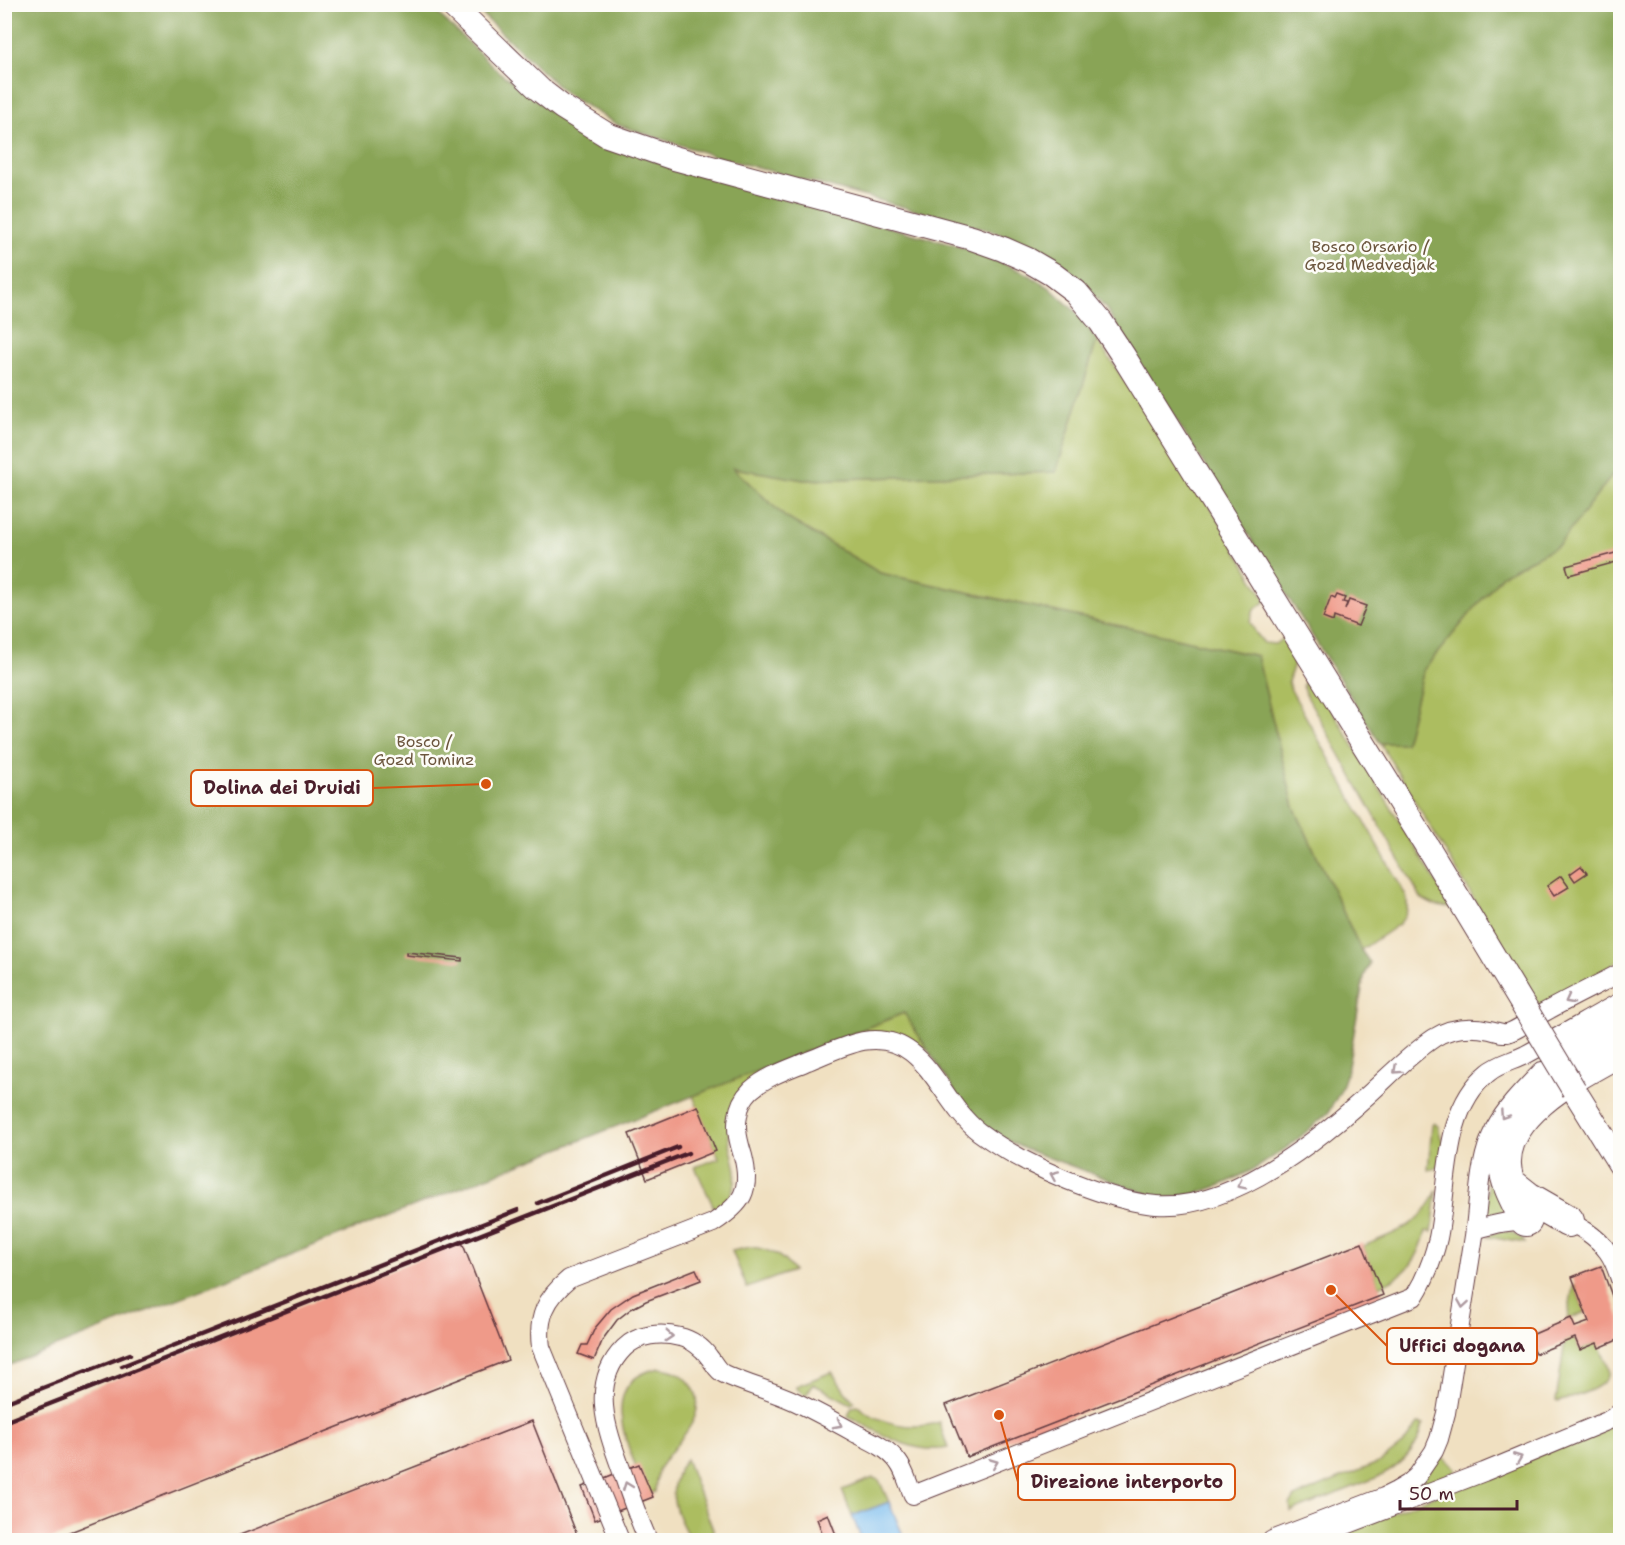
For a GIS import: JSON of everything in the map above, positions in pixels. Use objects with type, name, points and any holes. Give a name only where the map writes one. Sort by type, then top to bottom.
[{"type":"highway","points":[[1542,1071],[1620,1026]]},
{"type":"highway","points":[[1526,1220],[1509,1183],[1505,1162],[1513,1132],[1531,1108],[1558,1086],[1620,1050]]},
{"type":"highway","points":[[1509,1183],[1528,1198],[1568,1221]]},
{"type":"street","points":[[451,4],[540,90],[562,107],[607,135],[674,158],[972,238],[1028,260],[1053,274],[1076,292],[1101,322],[1124,357],[1424,841],[1620,1164]]},
{"type":"street","points":[[620,1540],[541,1347],[539,1333],[541,1319],[550,1298],[569,1279],[713,1222],[730,1212],[741,1200],[746,1184],[737,1118],[741,1104],[749,1092],[777,1073],[863,1041],[880,1040],[899,1043],[913,1052],[927,1068],[968,1123],[1008,1152],[1055,1176],[1108,1195],[1156,1205],[1188,1204],[1228,1192],[1268,1172],[1338,1121],[1434,1038],[1451,1030],[1477,1027],[1508,1033],[1620,973]]},
{"type":"street","points":[[648,1540],[611,1441],[604,1408],[605,1382],[610,1370],[631,1342],[648,1335],[682,1337],[693,1342],[708,1354],[721,1373],[795,1401],[882,1447],[897,1460],[913,1495],[1414,1297],[1426,1277],[1438,1237],[1453,1133],[1464,1101],[1476,1084],[1490,1071],[1524,1055],[1620,1002]]},
{"type":"street","points":[[1272,1540],[1396,1491],[1417,1476],[1434,1451],[1446,1413],[1481,1180],[1489,1144],[1495,1129],[1513,1102],[1542,1071]]},
{"type":"street","points":[[1475,1230],[1510,1220],[1568,1221],[1592,1237],[1606,1250],[1620,1279]]},
{"type":"street","points":[[1307,1540],[1524,1455],[1607,1421],[1620,1413]]},
{"type":"green space","name":"Bosco / Gozd Tominz","points":[[5,5],[429,5],[498,71],[544,106],[664,165],[968,249],[1026,273],[1049,287],[1075,311],[1097,340],[1056,472],[804,480],[733,468],[785,517],[880,573],[1257,656],[1294,807],[1361,950],[1370,963],[1364,977],[1347,1072],[1341,1090],[1328,1113],[1292,1144],[1258,1167],[1226,1183],[1193,1195],[1164,1198],[1025,1149],[1002,1138],[983,1125],[964,1106],[904,1013],[5,1367]]},
{"type":"green space","name":"Bosco Orsario / Gozd Medvedjak","points":[[472,5],[1620,5],[1620,465],[1559,545],[1502,575],[1424,669],[1405,743],[1380,743],[1106,309],[1075,275],[1035,249],[996,232],[718,157],[618,125],[566,94]]},
{"type":"green space","points":[[1097,340],[1216,515],[1266,601],[1254,610],[1250,622],[1256,633],[1264,643],[1275,644],[1286,636],[1297,654],[1288,682],[1291,690],[1406,896],[1407,911],[1399,924],[1361,950],[1294,807],[1257,656],[880,573],[785,517],[732,467],[804,480],[1056,472]]},
{"type":"green space","points":[[1620,465],[1620,960],[1540,1009],[1380,743],[1405,743],[1424,669],[1502,575],[1559,544]]},
{"type":"green space","points":[[1312,677],[1452,908],[1436,906],[1421,898],[1305,693],[1304,683]]},
{"type":"green space","points":[[904,1013],[929,1050],[895,1036],[767,1073],[729,1120],[729,1140],[736,1170],[735,1183],[729,1199],[715,1210],[695,1167],[719,1158],[693,1096]]},
{"type":"green space","points":[[1434,1123],[1438,1126],[1446,1146],[1440,1165],[1428,1170],[1432,1125]]},
{"type":"green space","points":[[1490,1162],[1506,1211],[1486,1215],[1486,1212]]},
{"type":"green space","points":[[1437,1190],[1432,1232],[1426,1231],[1415,1258],[1405,1271],[1379,1286],[1363,1246],[1397,1232],[1416,1220],[1431,1202]]},
{"type":"green space","points":[[1503,1231],[1516,1234],[1525,1243],[1488,1237],[1493,1233]]},
{"type":"green space","points":[[750,1247],[775,1254],[793,1271],[747,1288],[732,1251]]},
{"type":"green space","points":[[1573,1286],[1575,1286],[1585,1312],[1567,1320]]},
{"type":"green space","points":[[1575,1338],[1580,1350],[1597,1343],[1609,1370],[1608,1376],[1598,1387],[1558,1402],[1556,1401],[1565,1341]]},
{"type":"green space","points":[[660,1368],[678,1373],[689,1382],[697,1397],[697,1409],[688,1430],[659,1469],[655,1492],[648,1494],[626,1440],[621,1403],[627,1388],[639,1376]]},
{"type":"green space","points":[[832,1372],[855,1402],[851,1404],[813,1384],[806,1395],[796,1388],[796,1386]]},
{"type":"green space","points":[[858,1406],[876,1417],[907,1426],[939,1422],[948,1448],[921,1448],[883,1435],[848,1416],[852,1407]]},
{"type":"green space","points":[[1620,1422],[1620,1540],[1322,1540]]},
{"type":"green space","points":[[1418,1424],[1423,1425],[1413,1448],[1390,1471],[1291,1512],[1290,1504],[1295,1497],[1380,1462],[1403,1444]]},
{"type":"green space","points":[[1440,1455],[1456,1468],[1456,1472],[1421,1485],[1420,1484]]},
{"type":"green space","points":[[686,1459],[717,1540],[691,1540],[676,1510],[673,1490],[679,1469]]},
{"type":"green space","points":[[873,1478],[879,1480],[889,1502],[852,1516],[842,1490]]},
{"type":"water","points":[[889,1502],[905,1540],[862,1540],[852,1516]]},
{"type":"building","points":[[1619,552],[1620,561],[1569,575],[1566,566]]},
{"type":"building","points":[[1337,595],[1345,598],[1343,602],[1347,603],[1345,610],[1349,600],[1366,606],[1358,626],[1334,617],[1333,622],[1323,618],[1331,597],[1335,599]]},
{"type":"building","points":[[1581,866],[1587,873],[1575,881],[1570,874]]},
{"type":"building","points":[[1561,876],[1569,887],[1554,896],[1547,886]]},
{"type":"building","points":[[406,952],[462,958],[462,961],[406,955]]},
{"type":"building","points":[[698,1106],[716,1151],[647,1179],[629,1134]]},
{"type":"building","points":[[462,1242],[508,1360],[50,1540],[4,1540],[4,1423]]},
{"type":"building","points":[[1362,1243],[1383,1295],[967,1457],[946,1405]]},
{"type":"building","points":[[1601,1266],[1620,1318],[1620,1339],[1599,1348],[1597,1343],[1580,1350],[1575,1338],[1535,1354],[1527,1337],[1571,1318],[1575,1327],[1589,1322],[1572,1277]]},
{"type":"building","points":[[696,1269],[701,1280],[646,1301],[617,1320],[603,1339],[594,1360],[578,1354],[582,1345],[587,1345],[595,1328],[611,1309],[633,1294]]},
{"type":"building","points":[[532,1421],[579,1540],[227,1540]]},
{"type":"building","points":[[639,1464],[653,1497],[595,1520],[582,1487]]},
{"type":"building","points":[[828,1514],[838,1540],[825,1540],[817,1519]]},
{"type":"railway","points":[[538,1203],[678,1147]]},
{"type":"railway","points":[[4,1422],[688,1153]]},
{"type":"railway","points":[[122,1366],[518,1210]]},
{"type":"railway","points":[[4,1403],[130,1354]]},
{"type":"place","name":"Dolina dei Druidi","points":[[486,784]]},
{"type":"place","name":"Uffici dogana","points":[[1331,1290]]},
{"type":"place","name":"Direzione interporto","points":[[999,1415]]}]
